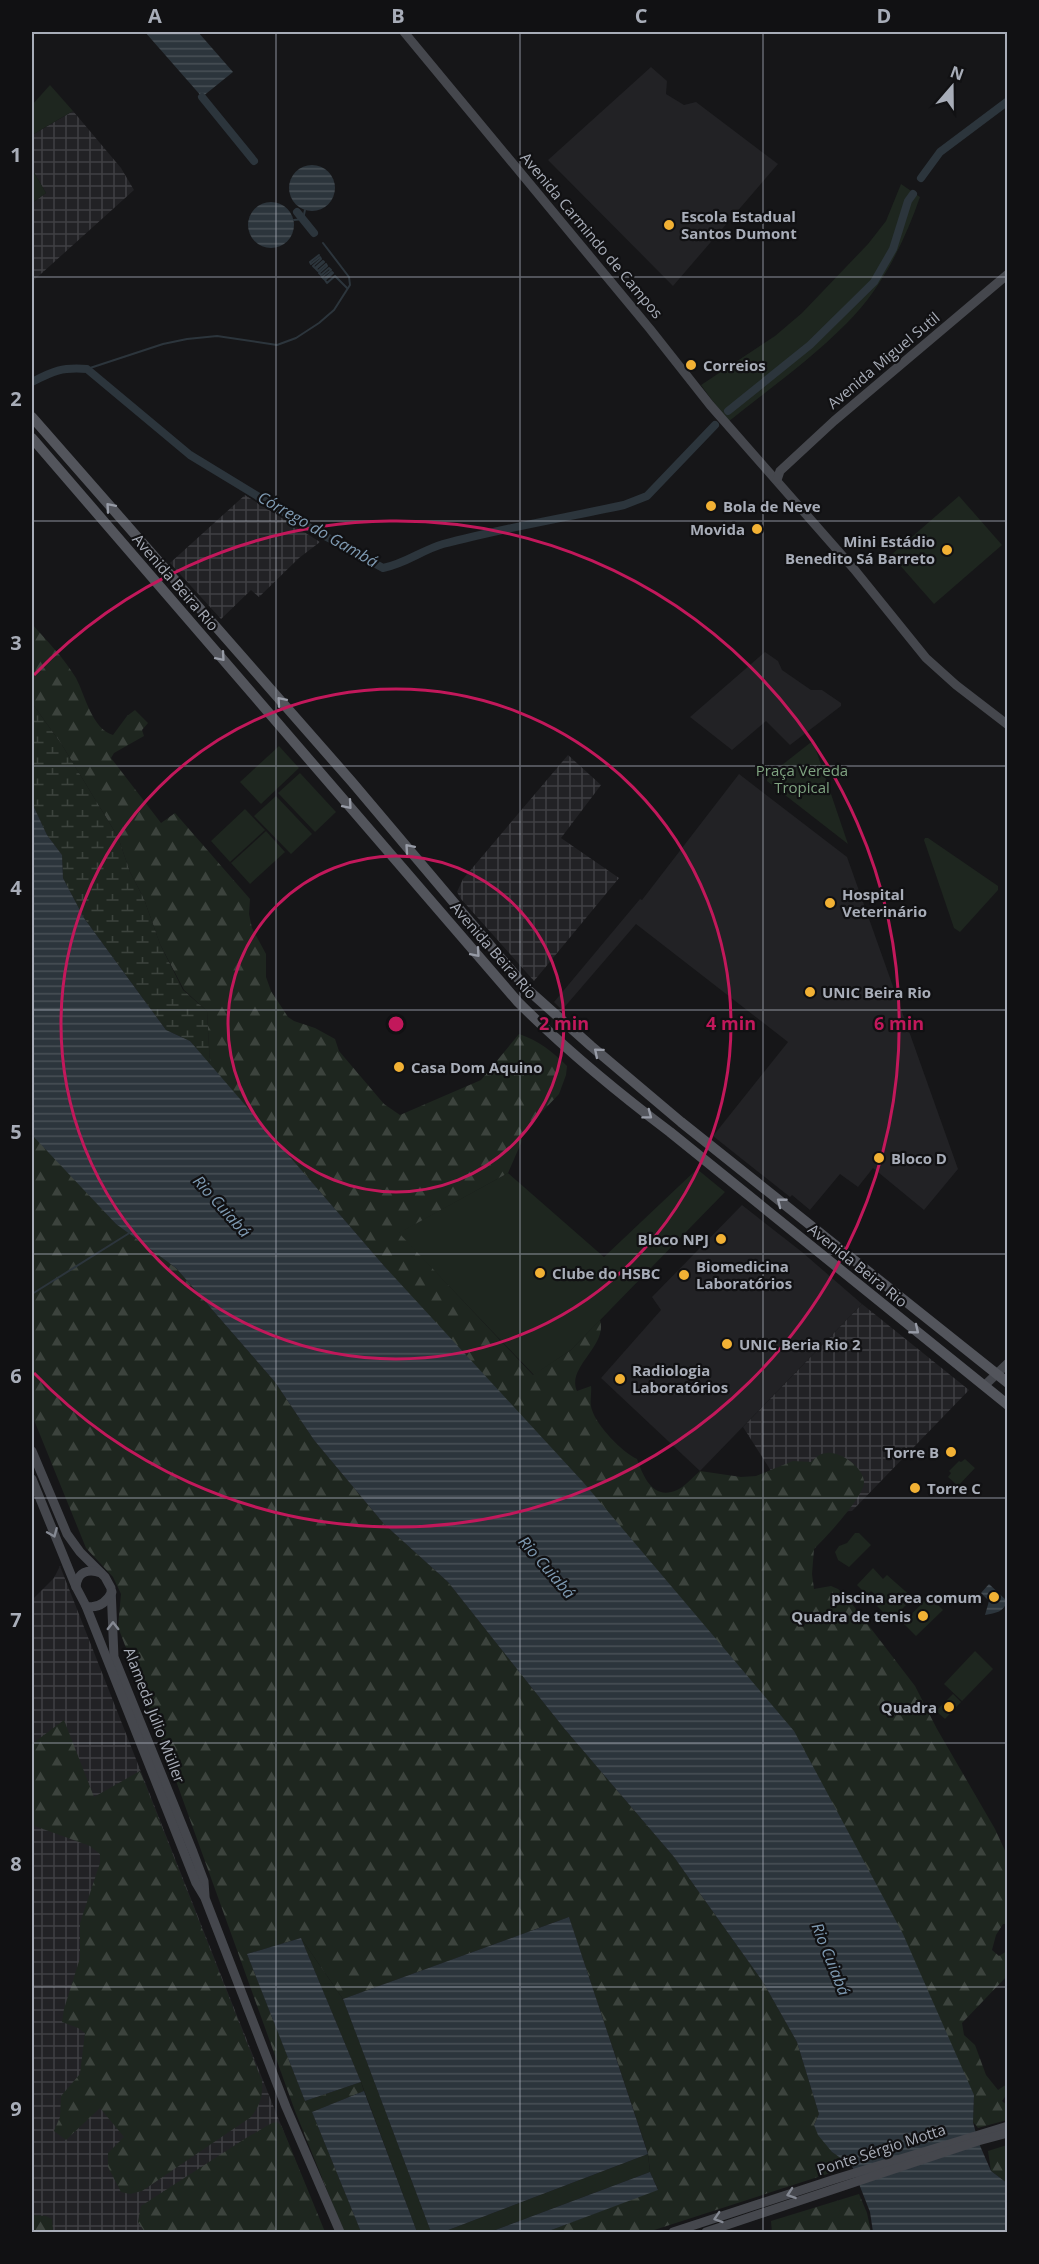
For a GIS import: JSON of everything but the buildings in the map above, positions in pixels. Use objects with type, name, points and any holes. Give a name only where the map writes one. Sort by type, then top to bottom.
[{"type":"main road","name":"Avenida Carmindo de Campos","points":[[404,32],[780,490],[854,569],[926,658],[956,685],[1008,725]]},
{"type":"main road","name":"Avenida Miguel Sutil","points":[[778,476],[834,421],[1008,274]]},
{"type":"main road","name":"Avenida Beira Rio","points":[[32,417],[348,777],[527,989],[643,1090],[1008,1383]]},
{"type":"main road","name":"Avenida Beira Rio","points":[[32,438],[518,1002],[628,1100],[1008,1405]]},
{"type":"main road","points":[[762,466],[778,476],[780,490]]},
{"type":"main road","name":"Avenida Carmindo de Campos","points":[[778,476],[789,498]]},
{"type":"main road","points":[[330,785],[333,779],[348,777]]},
{"type":"main road","points":[[404,868],[433,892],[447,893]]},
{"type":"main road","points":[[613,1086],[623,1086],[628,1077]]},
{"type":"main road","points":[[628,1100],[632,1091],[643,1090]]},
{"type":"main road","points":[[856,1283],[865,1278],[867,1270]]},
{"type":"main road","points":[[984,1386],[1008,1363]]},
{"type":"main road","name":"Alameda Júlio Müller","points":[[32,1451],[67,1534],[80,1552],[108,1582],[112,1592],[114,1657],[204,1881],[205,1898]]},
{"type":"main road","name":"Alameda Júlio Müller","points":[[32,1479],[86,1606],[196,1883],[205,1898],[281,2096],[338,2232]]},
{"type":"main road","points":[[76,1587],[77,1578],[83,1572],[101,1573]]},
{"type":"main road","points":[[86,1606],[92,1608],[100,1606],[112,1592]]},
{"type":"main road","name":"Ponte Sérgio Motta","points":[[766,2208],[1008,2126]]},
{"type":"main road","name":"Ponte Sérgio Motta","points":[[766,2208],[1008,2133]]},
{"type":"main road","points":[[673,2232],[766,2208]]},
{"type":"main road","points":[[706,2232],[766,2208]]},
{"type":"shaded area","name":"Escola Estadual Santos Dumont","points":[[651,67],[667,81],[666,94],[684,105],[696,102],[778,164],[673,286],[548,160]]},
{"type":"shaded area","points":[[73,111],[121,168],[134,190],[32,282],[32,203],[46,193],[32,169],[32,135]]},
{"type":"shaded area","points":[[245,495],[320,542],[299,558],[259,597],[251,590],[221,619],[170,563]]},
{"type":"shaded area","points":[[765,652],[778,661],[782,670],[811,690],[822,690],[841,703],[841,706],[790,745],[766,721],[732,750],[690,717]]},
{"type":"shaded area","points":[[568,755],[601,785],[561,838],[619,878],[534,981],[457,892],[463,879]]},
{"type":"shaded area","name":"UNIC Beira Rio","points":[[739,774],[847,857],[958,1169],[924,1210],[873,1168],[858,1187],[840,1174],[810,1210],[713,1136],[788,1042],[636,924],[562,1010],[554,1002],[640,899],[642,900]]},
{"type":"shaded area","name":"UNIC Beria Rio 2","points":[[742,1205],[802,1252],[862,1304],[700,1471],[601,1378],[661,1310],[652,1297]]},
{"type":"shaded area","points":[[862,1304],[969,1390],[852,1511],[798,1513],[743,1427]]},
{"type":"shaded area","points":[[60,1566],[324,2232],[32,2232],[32,1600],[54,1578]]},
{"type":"green space","points":[[50,85],[73,111],[32,135],[32,105]]},
{"type":"green space","points":[[32,169],[46,193],[32,203]]},
{"type":"green space","points":[[901,184],[920,197],[907,231],[881,281],[859,311],[818,350],[728,422],[701,385],[775,336],[802,313],[868,244],[886,221]]},
{"type":"green space","name":"Mini Estádio Benedito Sá Barreto","points":[[959,496],[1002,545],[934,604],[891,555]]},
{"type":"green space","points":[[32,624],[76,678],[94,719],[106,732],[113,735],[127,716],[135,710],[148,723],[142,730],[144,736],[114,753],[111,758],[161,823],[175,813],[250,899],[249,914],[252,928],[266,954],[266,977],[271,991],[288,1017],[335,1039],[339,1051],[384,1104],[400,1115],[481,1080],[519,1034],[545,1047],[567,1066],[559,1094],[523,1132],[521,1143],[508,1173],[399,1233],[533,1375],[571,1350],[600,1320],[601,1330],[598,1339],[577,1373],[575,1382],[577,1391],[591,1386],[591,1407],[604,1431],[617,1445],[637,1459],[650,1485],[661,1492],[669,1493],[679,1489],[700,1471],[741,1477],[756,1476],[793,1461],[811,1462],[824,1453],[832,1453],[844,1458],[860,1471],[864,1482],[858,1497],[844,1517],[814,1549],[812,1574],[814,1589],[831,1586],[846,1596],[915,1686],[995,1829],[1007,1855],[1007,1924],[1003,1924],[996,1935],[992,1950],[999,1956],[1007,1951],[1007,1976],[962,2023],[964,2035],[975,2045],[986,2075],[998,2090],[1007,2084],[1007,2094],[1002,2101],[1007,2105],[1007,2120],[978,2128],[973,2122],[974,2095],[385,1267],[210,1065],[207,1011],[184,990],[160,944],[118,837],[62,745],[32,703]]},
{"type":"green space","points":[[32,703],[62,745],[118,837],[160,944],[183,990],[207,1011],[210,1065],[190,1041],[166,1030],[84,918],[63,878],[62,855],[47,835],[32,803]]},
{"type":"green space","name":"Praça Vereda Tropical","points":[[813,743],[815,747],[848,844],[767,781],[768,776]]},
{"type":"green space","points":[[279,746],[299,768],[261,804],[240,782]]},
{"type":"green space","points":[[300,773],[336,812],[315,832],[278,793]]},
{"type":"green space","points":[[276,796],[312,834],[291,854],[254,816]]},
{"type":"green space","points":[[245,809],[265,830],[230,862],[211,841]]},
{"type":"green space","points":[[266,831],[285,852],[250,884],[231,863]]},
{"type":"green space","points":[[925,838],[998,886],[998,890],[960,932],[954,928]]},
{"type":"green space","points":[[32,1133],[116,1224],[176,1268],[275,1382],[314,1440],[384,1524],[448,1582],[563,1727],[674,1857],[763,1982],[797,2042],[819,2114],[814,2125],[832,2152],[852,2166],[648,2232],[546,2232],[658,2189],[650,2172],[648,2153],[569,1917],[343,1999],[301,1938],[247,1954],[305,2101],[361,2082],[364,2091],[312,2112],[361,2232],[344,2232],[295,2111],[162,1742],[118,1627],[121,1594],[113,1577],[86,1548],[32,1415]]},
{"type":"green space","name":"Clube do HSBC","points":[[697,1169],[725,1192],[571,1350],[534,1375],[398,1233],[508,1173],[604,1257]]},
{"type":"green space","points":[[965,1459],[975,1468],[958,1486],[948,1477],[951,1473],[949,1471],[959,1461]]},
{"type":"green space","points":[[855,1533],[859,1533],[871,1545],[849,1567],[838,1560],[835,1552]]},
{"type":"green space","points":[[873,1568],[883,1579],[887,1575],[913,1598],[891,1620],[877,1606],[882,1601],[871,1591],[867,1595],[857,1585]]},
{"type":"green space","name":"Quadra de tenis","points":[[929,1596],[943,1610],[916,1636],[903,1623]]},
{"type":"green space","points":[[975,1651],[993,1669],[962,1701],[944,1684]]},
{"type":"green space","name":"Quadra","points":[[953,1694],[961,1702],[945,1719],[936,1711]]},
{"type":"green space","points":[[64,1720],[94,1797],[140,1771],[262,2081],[260,2100],[251,2117],[142,2191],[130,2194],[121,2192],[108,2167],[108,2153],[124,2137],[100,2108],[66,2140],[54,2131],[60,2117],[61,2096],[80,2074],[85,2033],[62,2022],[80,1958],[80,1923],[100,1863],[100,1854],[90,1846],[32,1825],[32,1744]]},
{"type":"green space","points":[[301,1938],[343,1999],[431,2232],[417,2232],[361,2082]]},
{"type":"green space","points":[[277,2122],[282,2127],[325,2232],[145,2232],[138,2222],[141,2206],[246,2138]]},
{"type":"green space","points":[[1007,2145],[1007,2183],[991,2171],[988,2151]]},
{"type":"green space","points":[[648,2154],[650,2172],[490,2232],[443,2232]]},
{"type":"green space","points":[[859,2194],[867,2213],[871,2232],[772,2232],[771,2221]]},
{"type":"green space","points":[[32,2215],[52,2219],[53,2229],[50,2232],[32,2232]]},
{"type":"water","points":[[145,32],[198,32],[233,72],[202,97]]},
{"type":"water","points":[[312,165],[328,172],[335,188],[328,204],[312,211],[296,204],[289,188],[296,172]]},
{"type":"water","points":[[271,202],[287,209],[294,225],[287,241],[271,248],[255,241],[248,225],[255,209]]},
{"type":"water","name":"Rio Cuiabá","points":[[32,803],[47,835],[62,855],[63,878],[84,918],[166,1030],[190,1041],[385,1267],[583,1482],[794,1731],[903,1934],[974,2095],[973,2122],[978,2141],[991,2171],[1007,2183],[1007,2232],[873,2232],[870,2212],[852,2166],[832,2152],[818,2135],[814,2125],[819,2114],[797,2042],[763,1982],[674,1857],[563,1727],[448,1582],[384,1524],[314,1440],[275,1382],[176,1268],[116,1224],[32,1135]]},
{"type":"water","name":"piscina area comum","points":[[989,1584],[1007,1601],[1002,1610],[985,1615],[989,1601],[981,1593]]},
{"type":"water","points":[[569,1917],[648,2154],[443,2232],[431,2232],[343,1999]]},
{"type":"water","points":[[301,1938],[361,2082],[305,2101],[247,1954]]},
{"type":"water","points":[[364,2091],[417,2232],[361,2232],[312,2112]]},
{"type":"water","points":[[650,2172],[658,2190],[546,2232],[490,2232]]},
{"type":"waterway","points":[[202,97],[254,161]]},
{"type":"waterway","name":"Córrego do Gambá","points":[[921,178],[940,152],[1008,101]]},
{"type":"waterway","name":"Córrego do Gambá","points":[[728,411],[810,345],[874,282],[893,249],[908,201],[913,194]]},
{"type":"waterway","points":[[294,220],[303,219],[305,210]]},
{"type":"waterway","points":[[297,212],[314,233]]},
{"type":"waterway","points":[[87,369],[163,344],[187,339],[217,336],[277,345],[296,338],[334,310],[350,285],[349,277],[323,243]]},
{"type":"waterway","points":[[319,255],[310,262],[311,264],[320,257],[321,259],[313,266],[315,268],[323,261],[316,269],[318,271],[326,264],[327,266],[319,273],[321,275],[329,268],[331,270],[322,277],[324,279],[333,273],[325,280],[327,283],[335,276],[347,288]]},
{"type":"waterway","name":"Córrego do Gambá","points":[[32,382],[58,371],[87,369],[190,455],[305,525],[383,568],[443,544],[624,505],[647,496],[715,425]]},
{"type":"waterway","points":[[32,1294],[131,1232]]},
{"type":"place","name":"Escola Estadual Santos Dumont","points":[[669,225]]},
{"type":"place","name":"Correios","points":[[691,365]]},
{"type":"place","name":"Bola de Neve","points":[[711,506]]},
{"type":"place","name":"Movida","points":[[757,529]]},
{"type":"place","name":"Mini Estádio Benedito Sá Barreto","points":[[947,550]]},
{"type":"place","name":"Hospital Veterinário","points":[[830,903]]},
{"type":"place","name":"UNIC Beira Rio","points":[[810,992]]},
{"type":"place","name":"Casa Dom Aquino","points":[[399,1067]]},
{"type":"place","name":"Bloco D","points":[[879,1158]]},
{"type":"place","name":"Bloco NPJ","points":[[721,1239]]},
{"type":"place","name":"Clube do HSBC","points":[[540,1273]]},
{"type":"place","name":"Biomedicina Laboratórios","points":[[684,1275]]},
{"type":"place","name":"UNIC Beria Rio 2","points":[[727,1344]]},
{"type":"place","name":"Radiologia Laboratórios","points":[[620,1379]]},
{"type":"place","name":"Torre B","points":[[951,1452]]},
{"type":"place","name":"Torre C","points":[[915,1488]]},
{"type":"place","name":"piscina area comum","points":[[994,1597]]},
{"type":"place","name":"Quadra de tenis","points":[[923,1616]]},
{"type":"place","name":"Quadra","points":[[949,1707]]}]
